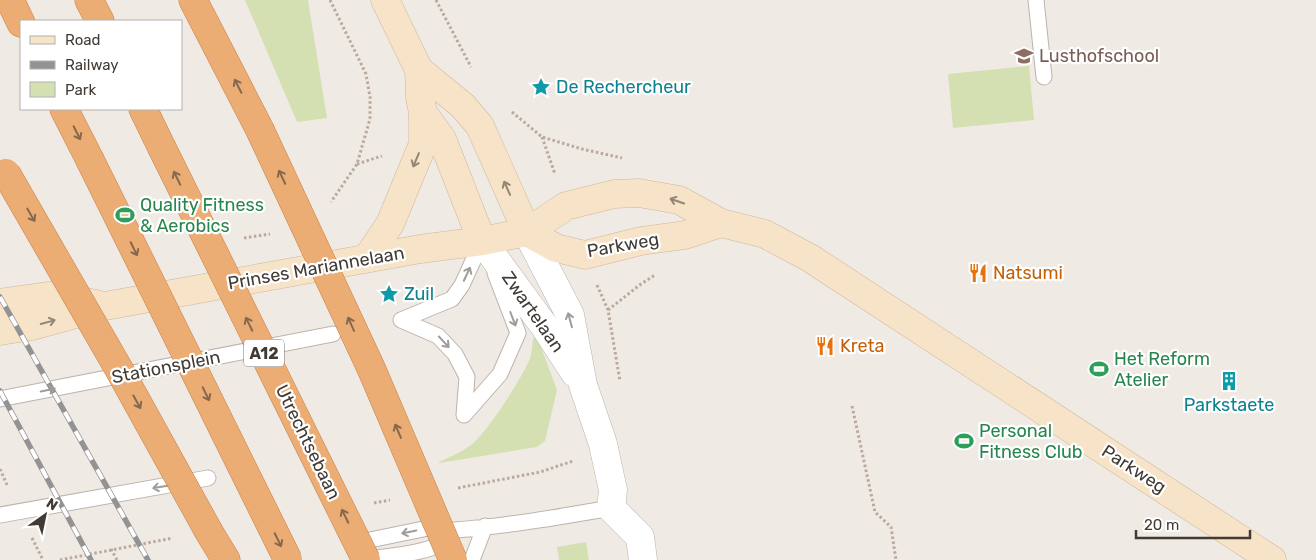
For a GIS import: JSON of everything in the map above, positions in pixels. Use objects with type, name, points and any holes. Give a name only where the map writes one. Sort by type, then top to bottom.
[{"type":"highway","points":[[10,0],[20,21]]},
{"type":"highway","points":[[89,0],[99,20]]},
{"type":"highway","points":[[193,0],[260,130],[371,368],[453,560]]},
{"type":"highway","points":[[65,110],[288,560]]},
{"type":"highway","name":"Utrechtsebaan","points":[[143,110],[367,553]]},
{"type":"highway","points":[[3,167],[226,560]]},
{"type":"street","points":[[367,258],[390,224],[423,144],[423,113],[419,70],[385,0]]},
{"type":"street","points":[[419,70],[463,106],[480,126],[527,232]]},
{"type":"street","points":[[423,113],[442,139],[482,241]]},
{"type":"street","name":"Parkweg","points":[[721,223],[685,235],[641,241],[585,255],[556,248],[527,232],[566,206],[614,194],[639,193],[678,200],[721,223],[765,234],[810,258],[1272,560]]},
{"type":"street","name":"Prinses Mariannelaan","points":[[0,331],[32,326],[105,306],[420,248],[482,241],[527,232]]},
{"type":"street","name":"Zwartelaan","points":[[527,232],[570,315],[583,385],[604,444],[613,490],[611,508]]},
{"type":"street","name":"Zwartelaan","points":[[482,241],[545,327],[583,385]]},
{"type":"street","name":"Prinses Mariannelaan","points":[[0,303],[55,295],[105,306]]},
{"type":"street","points":[[611,508],[640,537],[643,560]]},
{"type":"lane","points":[[1036,0],[1044,77]]},
{"type":"lane","points":[[482,241],[518,333],[500,374],[464,414],[468,377],[455,354],[438,336],[401,320],[452,299],[462,285],[482,241]]},
{"type":"lane","name":"Stationsplein","points":[[0,399],[333,334]]},
{"type":"lane","points":[[0,515],[208,478]]},
{"type":"lane","points":[[367,553],[433,527],[452,530],[515,524],[611,508]]},
{"type":"lane","points":[[472,560],[485,526]]},
{"type":"lane","points":[[367,553],[424,550],[441,546],[447,540],[452,530]]},
{"type":"path","points":[[330,0],[366,74],[370,97],[370,119],[358,164]]},
{"type":"path","points":[[436,0],[474,71]]},
{"type":"path","points":[[510,110],[542,137]]},
{"type":"path","name":"Parkweg","points":[[608,310],[641,284],[658,274]]},
{"type":"path","points":[[852,406],[875,512],[891,527],[896,560]]},
{"type":"path","points":[[111,549],[117,560]]},
{"type":"green space","points":[[245,0],[308,0],[327,118],[297,122]]},
{"type":"green space","points":[[1029,66],[1034,120],[953,128],[948,74]]},
{"type":"green space","points":[[535,337],[538,339],[557,390],[545,441],[537,447],[439,463],[471,445],[486,429],[526,367],[531,356],[533,339]]},
{"type":"green space","points":[[586,542],[589,560],[559,560],[557,547]]},
{"type":"railway","points":[[0,297],[148,560]]},
{"type":"railway","points":[[0,391],[91,560]]},
{"type":"place","name":"Lusthofschool","points":[[1024,56]]},
{"type":"place","name":"De Rechercheur","points":[[541,87]]},
{"type":"place","name":"Quality Fitness & Aerobics","points":[[125,215]]},
{"type":"place","name":"Natsumi","points":[[978,273]]},
{"type":"place","name":"Zuil","points":[[389,294]]},
{"type":"place","name":"Kreta","points":[[825,346]]},
{"type":"place","name":"Het Reform Atelier","points":[[1099,369]]},
{"type":"place","name":"Parkstaete","points":[[1229,381]]},
{"type":"place","name":"Personal Fitness Club","points":[[964,441]]}]
